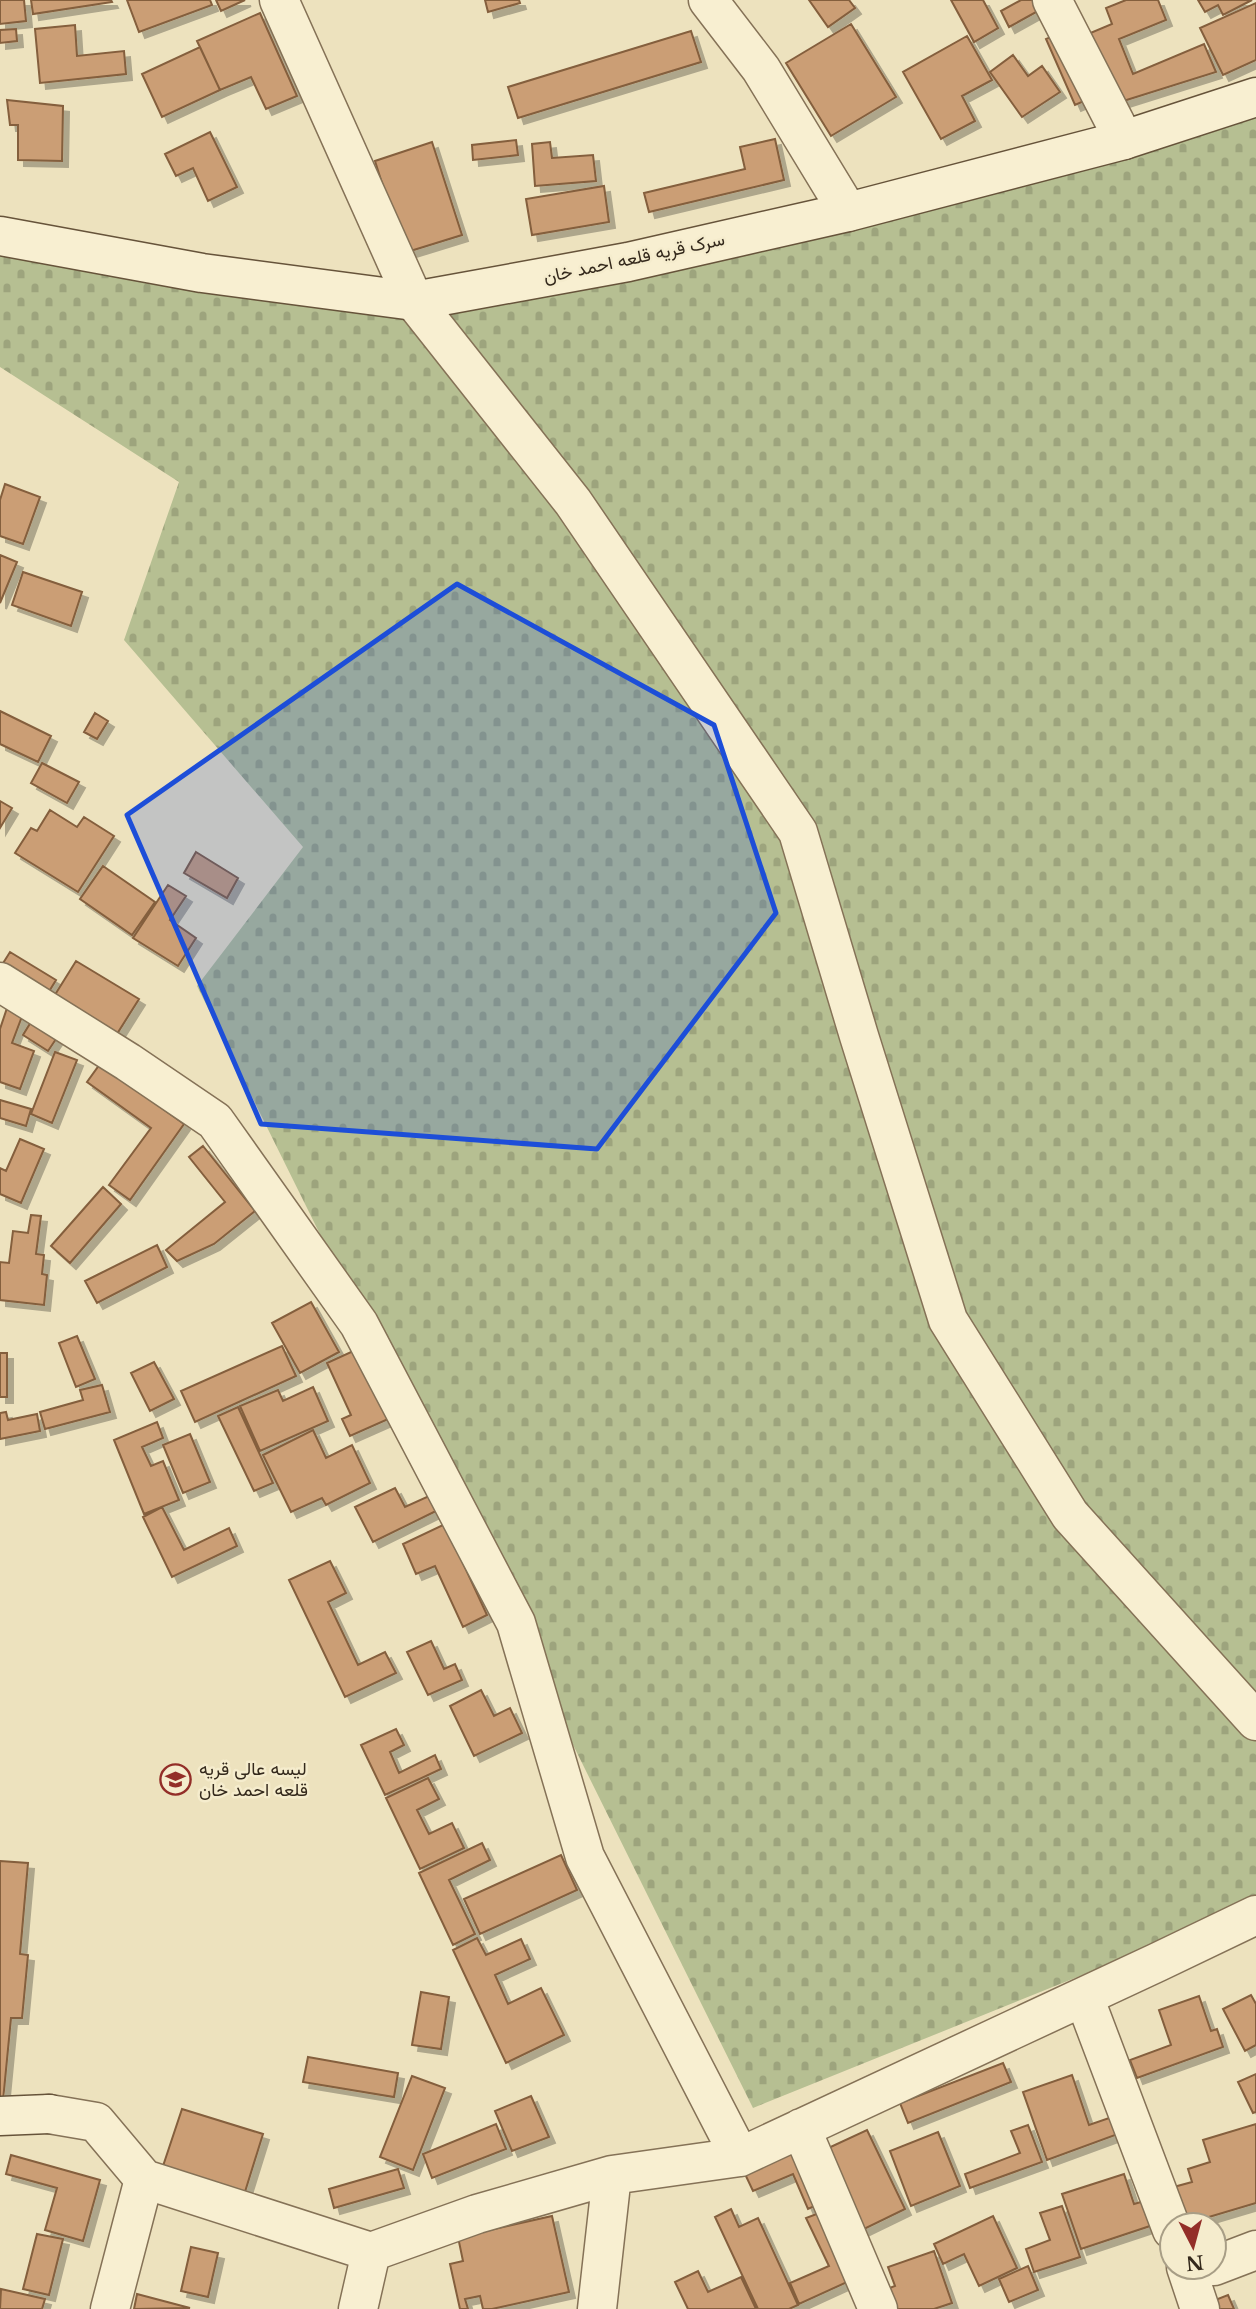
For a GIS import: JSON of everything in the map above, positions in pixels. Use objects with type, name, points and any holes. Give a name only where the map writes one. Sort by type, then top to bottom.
[{"type":"street","points":[[279,0],[414,301],[573,502],[798,832],[948,1320],[1070,1515],[1256,1721]]},
{"type":"street","points":[[708,0],[761,69],[848,212]]},
{"type":"street","points":[[1052,0],[1124,140]]},
{"type":"street","name":"سرک قریه قلعه احمد خان","points":[[0,236],[202,273],[414,301],[628,262],[848,212],[1124,140],[1256,97]]},
{"type":"street","points":[[0,982],[128,1062],[215,1121],[359,1324],[516,1623],[585,1857],[740,2157]]},
{"type":"street","points":[[0,2116],[49,2114],[96,2122],[144,2179],[371,2252],[477,2214],[611,2175],[740,2157],[1256,1914]]},
{"type":"street","points":[[1084,1997],[1164,2211]]},
{"type":"street","points":[[801,2128],[878,2309]]},
{"type":"street","points":[[603,2301],[611,2175]]},
{"type":"street","points":[[110,2309],[144,2179]]},
{"type":"street","points":[[1228,2264],[1256,2250]]},
{"type":"street","points":[[358,2309],[371,2252]]},
{"type":"highlighted area","points":[[457,584],[714,725],[776,913],[597,1149],[261,1124],[127,815]]},
{"type":"green space","points":[[1256,97],[1256,1905],[753,2108],[197,986],[303,847],[124,640],[179,482],[0,367],[0,236],[414,301]]},
{"type":"building","points":[[0,0],[24,0],[26,21],[0,24]]},
{"type":"building","points":[[31,0],[111,0],[112,2],[33,14]]},
{"type":"building","points":[[127,0],[210,0],[212,5],[139,32]]},
{"type":"building","points":[[216,0],[245,0],[221,11]]},
{"type":"building","points":[[485,0],[519,0],[520,3],[488,12]]},
{"type":"building","points":[[809,0],[849,0],[855,8],[828,27]]},
{"type":"building","points":[[951,0],[983,0],[998,28],[974,42]]},
{"type":"building","points":[[1021,0],[1044,0],[1038,11],[1009,27],[1001,11]]},
{"type":"building","points":[[1126,0],[1158,0],[1166,20],[1119,39],[1133,74],[1204,44],[1216,72],[1117,103],[1088,34],[1112,24],[1106,8]]},
{"type":"building","points":[[1198,0],[1252,0],[1223,15],[1218,5],[1205,12]]},
{"type":"building","points":[[1256,3],[1256,60],[1223,75],[1200,28]]},
{"type":"building","points":[[260,13],[297,96],[266,109],[251,77],[220,90],[197,41]]},
{"type":"building","points":[[851,24],[896,97],[831,136],[786,63]]},
{"type":"building","points":[[75,25],[77,56],[124,51],[126,74],[40,83],[35,29]]},
{"type":"building","points":[[16,29],[17,41],[0,43],[0,30]]},
{"type":"building","points":[[691,31],[701,62],[518,118],[508,87]]},
{"type":"building","points":[[1063,32],[1091,98],[1075,105],[1046,39]]},
{"type":"building","points":[[967,36],[992,80],[962,96],[975,121],[941,139],[903,72]]},
{"type":"building","points":[[200,47],[220,90],[162,117],[142,74]]},
{"type":"building","points":[[1013,55],[1028,76],[1042,66],[1060,92],[1022,117],[990,72]]},
{"type":"building","points":[[7,100],[63,106],[62,161],[18,160],[18,125],[10,125]]},
{"type":"building","points":[[210,132],[237,187],[208,201],[193,168],[176,176],[165,154]]},
{"type":"building","points":[[775,139],[784,180],[649,212],[644,193],[745,169],[740,147]]},
{"type":"building","points":[[516,140],[518,155],[473,160],[472,145]]},
{"type":"building","points":[[432,142],[462,235],[404,253],[375,161]]},
{"type":"building","points":[[550,142],[552,158],[593,155],[596,181],[535,186],[532,144]]},
{"type":"building","points":[[604,186],[609,222],[532,235],[526,199]]},
{"type":"building","points":[[5,484],[40,497],[23,544],[0,536],[0,500]]},
{"type":"building","points":[[0,555],[17,562],[0,603]]},
{"type":"building","points":[[23,572],[82,592],[71,626],[12,605]]},
{"type":"building","points":[[0,711],[51,736],[38,762],[0,744]]},
{"type":"building","points":[[95,713],[108,721],[97,739],[84,732]]},
{"type":"building","points":[[42,763],[79,782],[67,803],[31,783]]},
{"type":"building","points":[[0,801],[12,808],[0,828]]},
{"type":"building","points":[[50,810],[77,827],[84,817],[114,836],[78,892],[15,853],[31,828],[37,831]]},
{"type":"building","points":[[196,852],[238,878],[227,898],[184,873]]},
{"type":"building","points":[[103,866],[155,902],[132,935],[80,899]]},
{"type":"building","points":[[168,885],[186,896],[170,920],[196,938],[178,966],[133,938]]},
{"type":"building","points":[[10,952],[56,980],[42,1003],[0,968]]},
{"type":"building","points":[[76,961],[139,999],[110,1045],[48,1006]]},
{"type":"building","points":[[8,1005],[24,1011],[12,1043],[34,1051],[20,1089],[0,1082],[0,1029]]},
{"type":"building","points":[[34,1017],[60,1033],[48,1051],[23,1035]]},
{"type":"building","points":[[55,1052],[77,1060],[52,1123],[31,1114]]},
{"type":"building","points":[[100,1064],[184,1124],[130,1200],[109,1185],[151,1128],[87,1082]]},
{"type":"building","points":[[0,1100],[31,1109],[26,1126],[0,1118]]},
{"type":"building","points":[[20,1139],[44,1149],[21,1203],[0,1194],[0,1168],[6,1171]]},
{"type":"building","points":[[203,1146],[255,1211],[214,1244],[177,1261],[166,1250],[225,1202],[189,1157]]},
{"type":"building","points":[[103,1187],[121,1204],[70,1263],[51,1246]]},
{"type":"building","points":[[31,1215],[41,1216],[36,1254],[44,1255],[42,1274],[47,1275],[44,1305],[0,1300],[0,1262],[9,1263],[13,1231],[28,1233]]},
{"type":"building","points":[[157,1245],[167,1267],[97,1303],[85,1281]]},
{"type":"building","points":[[311,1302],[339,1352],[300,1373],[272,1323]]},
{"type":"building","points":[[77,1336],[95,1379],[76,1387],[59,1343]]},
{"type":"building","points":[[282,1346],[296,1376],[195,1422],[181,1391]]},
{"type":"building","points":[[362,1347],[395,1416],[350,1436],[342,1419],[351,1415],[327,1363]]},
{"type":"building","points":[[0,1353],[7,1353],[7,1397],[0,1397]]},
{"type":"building","points":[[154,1362],[174,1399],[150,1411],[131,1373]]},
{"type":"building","points":[[102,1385],[110,1412],[45,1429],[40,1412],[83,1400],[80,1390]]},
{"type":"building","points":[[313,1387],[328,1421],[260,1451],[240,1406],[278,1390],[283,1401]]},
{"type":"building","points":[[238,1407],[273,1483],[254,1491],[218,1416]]},
{"type":"building","points":[[6,1412],[8,1420],[37,1414],[40,1431],[0,1439],[0,1413]]},
{"type":"building","points":[[157,1422],[163,1438],[142,1447],[151,1466],[163,1461],[179,1500],[144,1514],[114,1440]]},
{"type":"building","points":[[313,1430],[326,1458],[352,1445],[370,1483],[326,1505],[322,1498],[291,1512],[263,1455]]},
{"type":"building","points":[[190,1434],[210,1482],[183,1493],[163,1445]]},
{"type":"building","points":[[395,1488],[405,1507],[429,1496],[436,1511],[373,1542],[355,1507]]},
{"type":"building","points":[[162,1507],[184,1550],[229,1528],[237,1546],[172,1577],[143,1517]]},
{"type":"building","points":[[445,1524],[487,1615],[463,1627],[435,1566],[416,1574],[403,1544]]},
{"type":"building","points":[[330,1561],[346,1593],[328,1602],[358,1665],[385,1652],[396,1673],[345,1697],[289,1580]]},
{"type":"building","points":[[431,1641],[444,1669],[455,1664],[462,1680],[428,1695],[407,1652]]},
{"type":"building","points":[[481,1690],[494,1716],[510,1708],[522,1733],[474,1756],[450,1706]]},
{"type":"building","points":[[396,1729],[404,1745],[390,1752],[399,1773],[435,1755],[441,1769],[385,1795],[361,1745]]},
{"type":"building","points":[[428,1778],[439,1799],[417,1810],[429,1834],[452,1823],[464,1848],[420,1869],[386,1798]]},
{"type":"building","points":[[482,1843],[490,1860],[449,1880],[475,1934],[453,1945],[419,1873]]},
{"type":"building","points":[[561,1855],[577,1890],[480,1934],[464,1899]]},
{"type":"building","points":[[0,1861],[28,1863],[20,1954],[28,1955],[22,2018],[11,2018],[2,2111],[0,2111]]},
{"type":"building","points":[[477,1938],[486,1955],[521,1939],[530,1959],[495,1975],[508,2004],[541,1988],[564,2035],[506,2063],[453,1950]]},
{"type":"building","points":[[421,1992],[449,1997],[441,2049],[412,2045]]},
{"type":"building","points":[[1251,1995],[1256,2004],[1256,2045],[1245,2051],[1223,2009]]},
{"type":"building","points":[[1199,1996],[1211,2031],[1217,2029],[1223,2047],[1137,2078],[1130,2060],[1171,2045],[1159,2010]]},
{"type":"building","points":[[308,2057],[398,2073],[394,2097],[303,2082]]},
{"type":"building","points":[[1003,2063],[1011,2082],[908,2123],[900,2103]]},
{"type":"building","points":[[1256,2074],[1256,2112],[1253,2113],[1238,2082]]},
{"type":"building","points":[[1072,2075],[1089,2125],[1112,2117],[1118,2134],[1047,2160],[1023,2092]]},
{"type":"building","points":[[412,2076],[445,2088],[413,2170],[380,2157]]},
{"type":"building","points":[[531,2096],[549,2137],[512,2151],[495,2111]]},
{"type":"building","points":[[182,2109],[263,2134],[244,2195],[162,2169]]},
{"type":"building","points":[[496,2124],[506,2149],[432,2178],[423,2154]]},
{"type":"building","points":[[1256,2124],[1256,2203],[1228,2211],[1177,2211],[1170,2188],[1192,2182],[1188,2169],[1210,2162],[1203,2140]]},
{"type":"building","points":[[1028,2125],[1042,2162],[970,2188],[965,2174],[1020,2153],[1011,2131]]},
{"type":"building","points":[[867,2130],[905,2209],[862,2230],[824,2150]]},
{"type":"building","points":[[938,2132],[960,2186],[911,2206],[890,2151]]},
{"type":"building","points":[[805,2148],[828,2200],[808,2209],[793,2174],[753,2191],[745,2174]]},
{"type":"building","points":[[11,2155],[100,2180],[83,2241],[45,2230],[57,2188],[6,2174]]},
{"type":"building","points":[[398,2169],[404,2188],[334,2208],[329,2189]]},
{"type":"building","points":[[1124,2174],[1134,2204],[1148,2200],[1156,2224],[1081,2249],[1062,2194]]},
{"type":"building","points":[[1062,2206],[1080,2257],[1034,2272],[1026,2249],[1050,2240],[1040,2213]]},
{"type":"building","points":[[731,2209],[739,2227],[758,2218],[798,2305],[789,2309],[758,2309],[715,2217]]},
{"type":"building","points":[[827,2210],[858,2277],[799,2304],[790,2283],[829,2266],[806,2218]]},
{"type":"building","points":[[552,2216],[569,2292],[492,2309],[483,2309],[480,2296],[465,2299],[468,2309],[460,2309],[450,2264],[463,2261],[458,2237]]},
{"type":"building","points":[[993,2216],[1017,2268],[979,2286],[964,2254],[943,2264],[934,2244]]},
{"type":"building","points":[[37,2234],[63,2239],[49,2295],[23,2289]]},
{"type":"building","points":[[191,2247],[218,2253],[208,2297],[181,2291]]},
{"type":"building","points":[[934,2251],[952,2303],[934,2309],[894,2309],[887,2289],[895,2286],[888,2267]]},
{"type":"building","points":[[1028,2266],[1038,2290],[1009,2302],[999,2279]]},
{"type":"building","points":[[698,2271],[708,2292],[741,2277],[756,2309],[688,2309],[675,2282]]},
{"type":"building","points":[[1,2289],[45,2299],[42,2309],[0,2309]]},
{"type":"building","points":[[137,2294],[190,2308],[134,2309]]},
{"type":"building","points":[[1228,2295],[1234,2309],[1213,2309],[1210,2302]]},
{"type":"place","name":"لیسه عالی قریه قلعه احمد خان","points":[[176,1779]]}]
